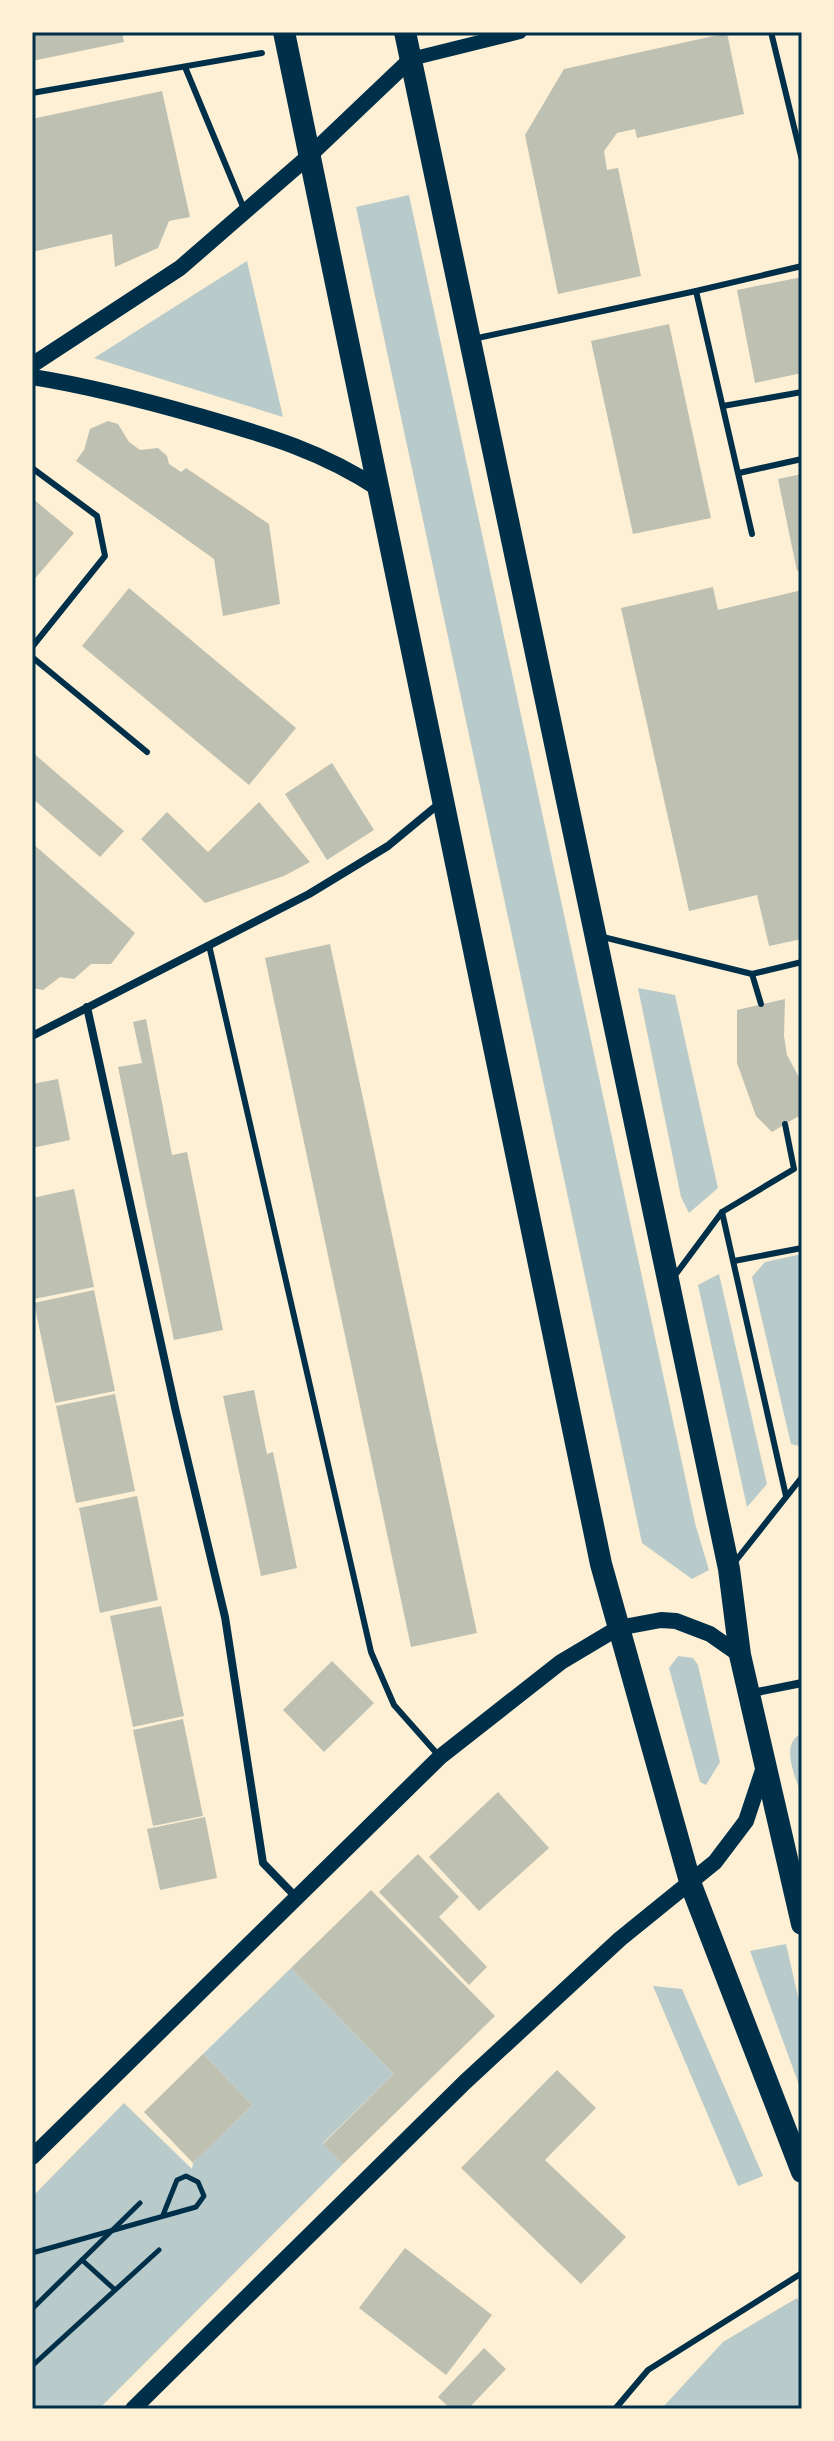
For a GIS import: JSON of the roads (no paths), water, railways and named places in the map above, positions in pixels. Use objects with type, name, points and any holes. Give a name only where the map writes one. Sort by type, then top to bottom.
[{"type":"highway","points":[[284,32],[601,1564],[691,1885],[802,2172]]},
{"type":"highway","points":[[405,32],[729,1569],[748,1694],[802,1924]]},
{"type":"main road","points":[[32,365],[180,268],[309,156],[411,59]]},
{"type":"main road","points":[[32,377],[95,387],[271,437],[339,463],[379,489]]},
{"type":"main road","points":[[32,2157],[440,1757],[561,1662],[618,1628],[646,1621],[676,1621],[710,1634],[740,1655]]},
{"type":"main road","points":[[133,2409],[465,2082],[620,1939],[691,1885],[736,1838],[754,1803],[764,1766]]},
{"type":"street","points":[[411,59],[520,32]]},
{"type":"street","points":[[32,1036],[309,894],[388,846],[443,800]]},
{"type":"street","points":[[87,1007],[176,1412],[225,1617],[263,1863],[295,1896]]},
{"type":"street","points":[[748,1694],[802,1683]]},
{"type":"lane","points":[[771,32],[802,160]]},
{"type":"lane","points":[[32,93],[262,53]]},
{"type":"lane","points":[[185,67],[246,212]]},
{"type":"lane","points":[[469,340],[802,266]]},
{"type":"lane","points":[[696,291],[752,534]]},
{"type":"lane","points":[[723,406],[802,392]]},
{"type":"lane","points":[[739,473],[802,459]]},
{"type":"lane","points":[[32,468],[97,516],[105,556],[32,647]]},
{"type":"lane","points":[[32,657],[147,752]]},
{"type":"lane","points":[[595,935],[752,974],[802,962]]},
{"type":"lane","points":[[209,944],[371,1652],[394,1705],[440,1757]]},
{"type":"lane","points":[[752,974],[761,1004]]},
{"type":"lane","points":[[669,1284],[722,1212],[794,1169],[785,1124]]},
{"type":"lane","points":[[722,1212],[786,1496]]},
{"type":"lane","points":[[734,1261],[802,1248]]},
{"type":"lane","points":[[729,1569],[802,1477]]},
{"type":"lane","points":[[615,2409],[648,2370],[802,2273]]}]
